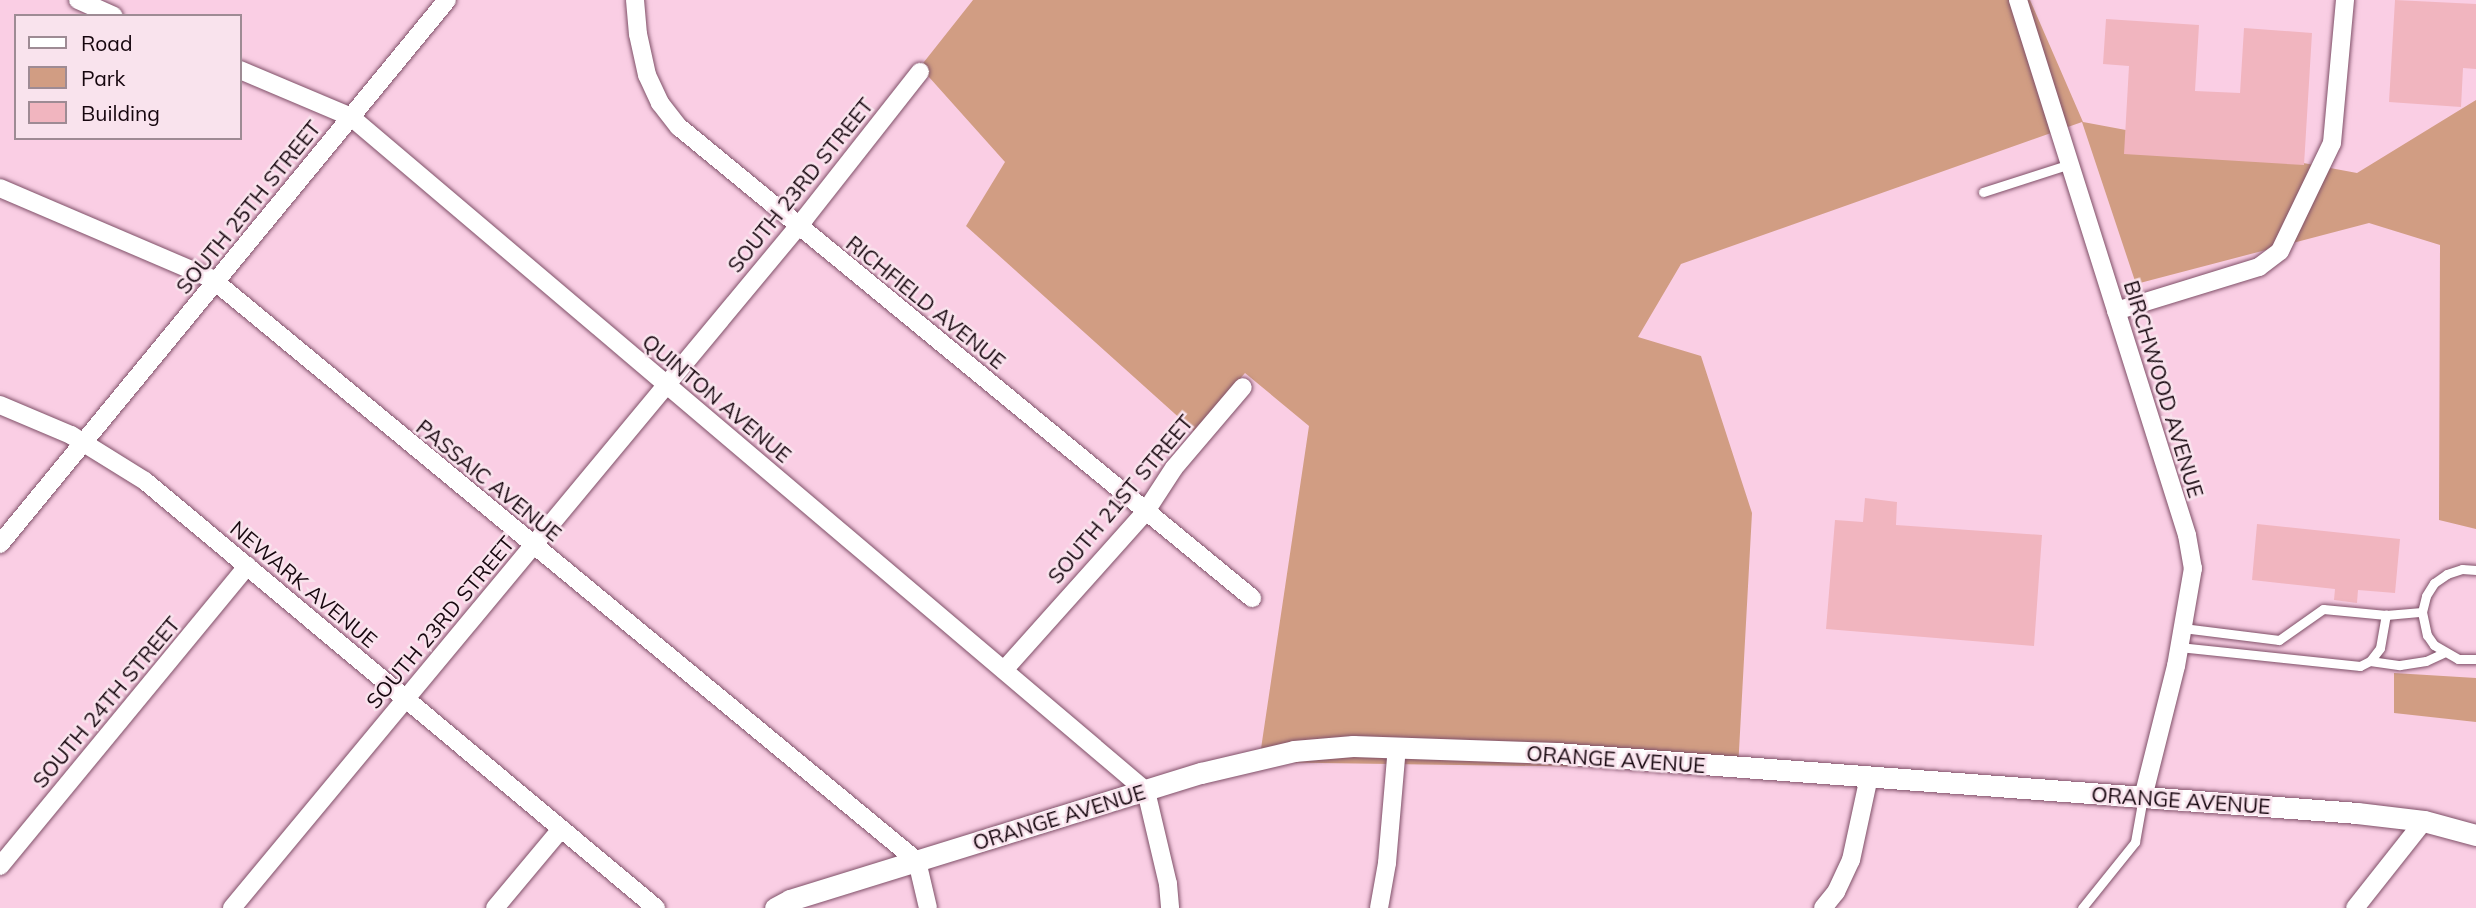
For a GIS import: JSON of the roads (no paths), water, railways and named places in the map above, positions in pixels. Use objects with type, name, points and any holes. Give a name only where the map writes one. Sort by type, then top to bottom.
[{"type":"street","points":[[78,0],[110,14]]},
{"type":"street","name":"SOUTH 25TH STREET","points":[[0,544],[447,0]]},
{"type":"street","name":"RICHFIELD AVENUE","points":[[635,0],[642,61],[665,109],[691,137],[1251,598]]},
{"type":"street","points":[[2116,311],[2259,267],[2280,251],[2332,142],[2345,0]]},
{"type":"street","name":"BIRCHWOOD AVENUE","points":[[2021,1],[2187,535],[2193,568],[2179,647],[2143,797]]},
{"type":"street","name":"QUINTON AVENUE","points":[[242,71],[351,117],[1146,790]]},
{"type":"street","name":"SOUTH 23RD STREET","points":[[232,908],[798,226],[920,72]]},
{"type":"street","name":"PASSAIC AVENUE","points":[[0,188],[212,278],[917,861]]},
{"type":"street","name":"SOUTH 21ST STREET","points":[[1004,670],[1146,511],[1174,468],[1243,387]]},
{"type":"street","name":"NEWARK AVENUE","points":[[0,405],[84,443],[145,481],[656,908]]},
{"type":"street","name":"SOUTH 24TH STREET","points":[[0,866],[247,566]]},
{"type":"street","name":"ORANGE AVENUE","points":[[775,908],[1200,773],[1294,751],[1353,746],[1556,754],[2143,797],[2424,821],[2476,835]]},
{"type":"street","points":[[1379,908],[1387,863],[1396,747]]},
{"type":"street","points":[[1823,908],[1836,892],[1851,860],[1869,777]]},
{"type":"street","points":[[1146,790],[1168,884],[1170,908]]},
{"type":"street","points":[[2355,908],[2424,821]]},
{"type":"street","points":[[495,908],[561,829]]},
{"type":"street","points":[[917,861],[928,908]]},
{"type":"lane","points":[[1983,192],[2070,164]]},
{"type":"lane","points":[[2476,570],[2462,569],[2447,574],[2434,583],[2426,596],[2422,612],[2427,635],[2444,653],[2458,659],[2476,659]]},
{"type":"lane","points":[[2183,628],[2279,640],[2323,609],[2386,615],[2422,612]]},
{"type":"lane","points":[[2179,647],[2360,666],[2370,661],[2380,648],[2386,615]]},
{"type":"lane","points":[[2370,661],[2400,665],[2426,661],[2444,653]]},
{"type":"lane","points":[[2082,908],[2135,842],[2143,797]]}]
